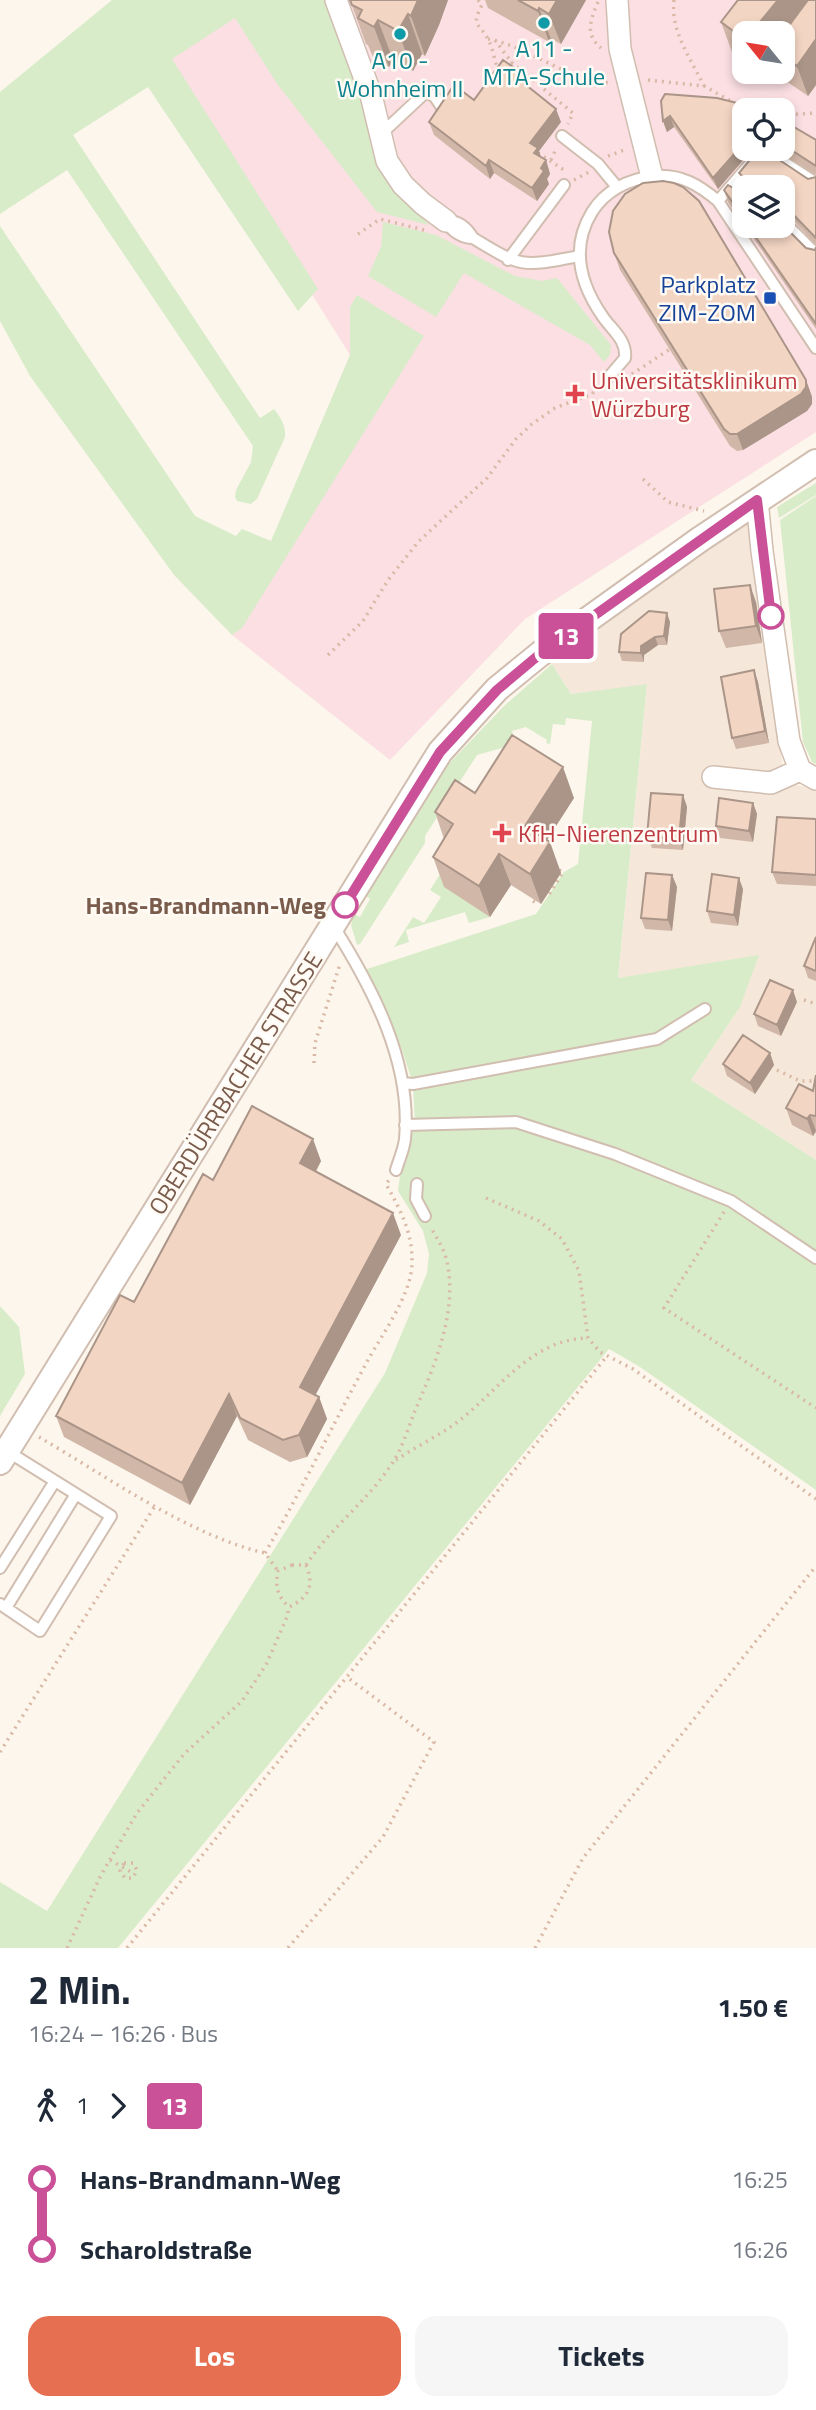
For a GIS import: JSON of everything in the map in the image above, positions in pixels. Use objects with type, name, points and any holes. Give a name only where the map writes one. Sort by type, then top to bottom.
[{"type":"street","points":[[336,0],[371,95],[387,161],[403,185],[446,221]]},
{"type":"street","points":[[617,0],[620,49],[652,177]]},
{"type":"street","name":"OBERDÜRRBACHER STRASSE","points":[[4,1456],[440,752],[497,690],[540,654],[757,500],[816,462]]},
{"type":"street","points":[[713,777],[771,783],[808,775],[789,741],[757,500]]},
{"type":"lane","points":[[380,135],[426,92],[435,97],[443,109]]},
{"type":"lane","points":[[560,141],[598,164],[617,187]]},
{"type":"lane","points":[[741,175],[757,156],[768,152],[816,183]]},
{"type":"lane","points":[[608,378],[622,364],[625,345],[587,292],[578,245],[595,207],[617,187],[652,177],[668,176],[689,181],[718,201],[816,348]]},
{"type":"lane","points":[[508,260],[564,185]]},
{"type":"lane","points":[[718,201],[732,186]]},
{"type":"lane","points":[[446,221],[453,220],[467,229],[473,238],[508,260],[526,265],[579,256]]},
{"type":"lane","points":[[795,233],[816,254]]},
{"type":"lane","points":[[333,925],[391,1039],[403,1083],[405,1142],[396,1170]]},
{"type":"lane","points":[[403,1083],[413,1084],[657,1039],[705,1009]]},
{"type":"lane","points":[[405,1125],[516,1122],[615,1154],[731,1201],[816,1258]]},
{"type":"lane","points":[[417,1184],[416,1199],[425,1216]]},
{"type":"lane","points":[[4,1456],[55,1481],[76,1494],[111,1516],[40,1631],[3,1606],[76,1494]]},
{"type":"lane","points":[[0,1568],[55,1481]]},
{"type":"path","points":[[478,0],[482,5],[476,17],[477,27],[488,39],[500,77],[512,63]]},
{"type":"path","points":[[599,0],[590,20],[590,32],[595,43],[607,53]]},
{"type":"path","points":[[674,0],[672,11],[680,41],[704,86]]},
{"type":"path","points":[[488,39],[506,43],[564,70],[603,83],[618,85],[628,80],[704,86],[732,101]]},
{"type":"path","points":[[495,40],[512,63],[573,113]]},
{"type":"path","points":[[795,114],[816,113]]},
{"type":"path","points":[[534,151],[551,160],[560,141]]},
{"type":"path","points":[[612,153],[621,151]]},
{"type":"path","points":[[358,234],[380,219],[426,231]]},
{"type":"path","points":[[639,369],[670,349]]},
{"type":"path","points":[[328,654],[363,621],[388,580],[418,542],[487,478],[516,439],[555,408],[592,394],[608,378]]},
{"type":"path","points":[[643,479],[668,502],[732,518]]},
{"type":"path","points":[[533,901],[536,903],[543,893],[548,896],[563,872],[554,867]]},
{"type":"path","points":[[314,1063],[315,1043],[346,947]]},
{"type":"path","points":[[804,1000],[816,1004]]},
{"type":"path","points":[[777,1070],[800,1082],[816,1081]]},
{"type":"path","points":[[265,1553],[297,1498],[394,1314],[408,1282],[412,1264],[408,1227],[386,1184],[396,1170]]},
{"type":"path","points":[[486,1198],[539,1221],[562,1239],[579,1271],[587,1338],[600,1352],[633,1369],[816,1499]]},
{"type":"path","points":[[731,1201],[664,1308],[816,1408]]},
{"type":"path","points":[[306,1565],[321,1543],[369,1495],[394,1461],[427,1384],[446,1324],[450,1292],[447,1260],[425,1216]]},
{"type":"path","points":[[394,1461],[454,1425],[531,1356],[569,1339],[587,1338]]},
{"type":"path","points":[[127,1948],[607,1356]]},
{"type":"path","points":[[22,1427],[155,1506],[239,1547],[265,1553],[278,1571],[275,1583],[280,1599],[289,1607]]},
{"type":"path","points":[[0,1752],[155,1506]]},
{"type":"path","points":[[278,1571],[292,1565],[306,1565]]},
{"type":"path","points":[[289,1607],[301,1601],[309,1590],[311,1576],[306,1565]]},
{"type":"path","points":[[535,1948],[583,1858],[816,1566]]},
{"type":"path","points":[[67,1948],[110,1860],[137,1813],[184,1754],[242,1701],[267,1665],[289,1607]]},
{"type":"path","points":[[288,1948],[383,1837],[434,1742],[347,1677]]},
{"type":"path","points":[[110,1860],[131,1872]]},
{"type":"path","points":[[124,1863],[133,1863],[137,1870],[133,1878],[125,1878],[120,1871],[123,1867],[124,1863]]},
{"type":"shaded area","name":"Universitätsklinikum Würzburg","points":[[198,0],[816,0],[816,432],[525,619],[390,760],[232,635],[350,355],[161,54]]},
{"type":"shaded area","points":[[747,520],[785,782],[816,790],[816,1160],[691,1080],[740,1007],[618,979],[647,685],[571,694],[552,664]]},
{"type":"green space","points":[[112,0],[329,0],[372,121],[372,139],[380,168],[395,191],[429,225],[377,212],[278,85],[235,18],[172,59],[318,289],[298,311],[148,87],[73,135],[260,418],[274,409],[282,422],[285,437],[257,499],[251,504],[237,501],[235,497],[251,462],[253,446],[67,170],[0,214],[0,92]]},
{"type":"green space","points":[[383,222],[436,235],[515,276],[542,281],[557,278],[611,345],[610,355],[604,362],[590,345],[464,273],[436,317],[368,276],[381,247]]},
{"type":"green space","points":[[0,226],[195,516],[236,536],[242,529],[271,541],[350,355],[350,307],[357,295],[424,336],[242,628],[232,635],[174,575],[30,376],[0,321]]},
{"type":"green space","points":[[816,483],[816,495],[779,518],[777,507]]},
{"type":"green space","points":[[816,496],[816,764],[812,762],[803,742],[780,520]]},
{"type":"green space","points":[[552,664],[571,694],[647,684],[618,978],[759,955],[740,1007],[691,1080],[816,1160],[816,1490],[640,1367],[609,1349],[118,1948],[0,1948],[0,1882],[47,1911],[385,1373],[427,1273],[429,1254],[423,1231],[398,1191],[402,1161],[415,1125],[413,1084],[402,1050],[364,970],[536,914],[564,872],[578,864],[592,721],[566,718],[565,725],[553,724],[550,744],[526,727],[512,731],[516,744],[477,755],[425,836],[425,843],[360,944],[357,945],[351,925],[354,914],[360,917],[370,899],[366,896],[441,772],[504,706]]},
{"type":"green space","points":[[442,871],[490,917],[469,923],[465,912],[406,930],[409,942],[394,947],[413,917],[424,923],[441,897],[430,890]]},
{"type":"green space","points":[[0,1306],[19,1327],[25,1374],[0,1416]]},
{"type":"building","points":[[350,0],[418,0],[411,16],[408,14],[398,31],[378,20],[374,27],[358,18],[362,10],[352,5]]},
{"type":"building","points":[[518,0],[557,0],[549,14]]},
{"type":"building","points":[[738,0],[778,0],[761,21],[732,21],[732,30],[721,22]]},
{"type":"building","points":[[808,0],[816,0],[816,39],[797,66],[795,21],[792,21]]},
{"type":"building","points":[[503,60],[526,76],[521,81],[556,109],[530,143],[538,148],[534,153],[546,160],[541,168],[544,171],[532,188],[489,160],[486,166],[429,122],[454,85],[474,100]]},
{"type":"building","points":[[665,94],[732,102],[732,157],[713,178],[670,116],[663,121],[661,101]]},
{"type":"building","points":[[795,128],[816,140],[816,166],[795,152]]},
{"type":"building","points":[[749,161],[781,161],[808,179],[816,177],[816,238],[795,216],[795,175],[739,173]]},
{"type":"building","points":[[663,181],[683,187],[699,201],[806,380],[806,387],[801,394],[737,434],[730,434],[724,429],[614,253],[609,232],[613,211],[625,194],[643,183]]},
{"type":"building","points":[[728,185],[732,187],[732,202],[724,190]]},
{"type":"building","points":[[795,237],[806,248],[815,250],[816,247],[816,324],[756,238]]},
{"type":"building","points":[[750,585],[756,626],[719,631],[714,589]]},
{"type":"building","points":[[649,611],[667,613],[664,636],[655,637],[641,646],[641,653],[619,652],[621,634]]},
{"type":"building","points":[[754,670],[765,731],[732,738],[721,677]]},
{"type":"building","points":[[512,735],[563,767],[525,826],[550,842],[530,874],[499,854],[479,886],[433,857],[453,824],[435,812],[455,780],[475,793]]},
{"type":"building","points":[[651,793],[683,795],[679,839],[647,836]]},
{"type":"building","points":[[719,798],[753,803],[749,831],[716,826]]},
{"type":"building","points":[[777,817],[816,819],[816,875],[772,872]]},
{"type":"building","points":[[646,873],[672,875],[668,920],[641,918]]},
{"type":"building","points":[[712,874],[739,878],[734,915],[707,911]]},
{"type":"building","points":[[816,937],[816,971],[804,966]]},
{"type":"building","points":[[770,980],[793,990],[777,1025],[754,1014]]},
{"type":"building","points":[[743,1035],[770,1053],[750,1083],[723,1064]]},
{"type":"building","points":[[816,1075],[816,1116],[810,1115],[807,1119],[786,1108],[799,1084],[813,1091]]},
{"type":"building","points":[[252,1106],[313,1139],[300,1163],[393,1213],[300,1387],[319,1397],[299,1435],[283,1440],[240,1418],[229,1394],[182,1483],[56,1416],[120,1295],[134,1302],[203,1174],[213,1180]]},
{"type":"bus line","name":"13","points":[[345,905],[440,752],[497,690],[540,654],[757,500],[771,616]]},
{"type":"place","name":"A11 - MTA-Schule","points":[[544,23]]},
{"type":"place","name":"A10 - Wohnheim II","points":[[400,34]]},
{"type":"place","name":"Parkplatz ZIM-ZOM","points":[[770,298]]},
{"type":"place","name":"Universitätsklinikum Würzburg","points":[[575,394]]},
{"type":"place","name":"KfH-Nierenzentrum","points":[[502,833]]},
{"type":"place","name":"Hans-Brandmann-Weg","points":[[345,905]]}]
